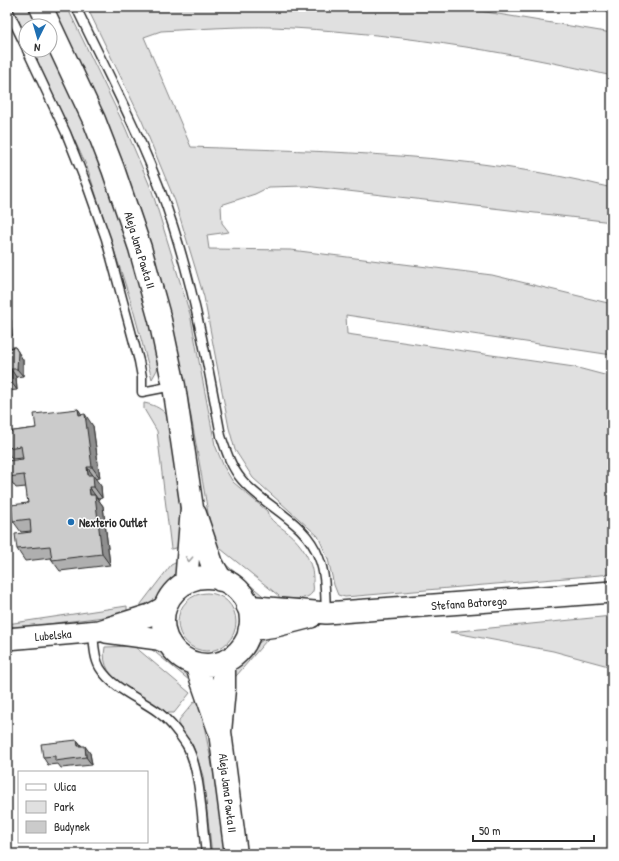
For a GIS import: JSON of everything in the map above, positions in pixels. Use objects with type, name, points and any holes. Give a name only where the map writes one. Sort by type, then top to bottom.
[{"type":"main road","name":"Aleja Jana Pawła II","points":[[41,7],[94,120],[123,197],[149,278],[174,386],[192,508],[212,564],[221,580]]},
{"type":"main road","name":"Aleja Jana Pawła II","points":[[186,583],[192,508]]},
{"type":"main road","points":[[204,577],[221,580],[237,589],[247,606],[251,618],[249,630],[240,650],[224,662],[205,665],[196,664],[180,656],[170,644],[163,627],[165,607],[173,593],[186,583],[204,577]]},
{"type":"main road","name":"Aleja Jana Pawła II","points":[[220,732],[224,689],[224,662]]},
{"type":"main road","name":"Aleja Jana Pawła II","points":[[196,664],[220,732],[236,854]]},
{"type":"street","name":"Stefana Batorego","points":[[247,606],[326,612],[612,592]]},
{"type":"street","name":"Lubelska","points":[[7,639],[96,631],[150,615],[165,607]]},
{"type":"street","name":"Stefana Batorego","points":[[249,630],[276,626],[326,612]]},
{"type":"street","name":"Lubelska","points":[[96,631],[158,639],[170,644]]},
{"type":"lane","points":[[76,7],[144,149],[173,225],[196,302],[221,436],[225,450],[242,480],[298,526],[314,546],[319,557],[323,574],[326,612]]},
{"type":"lane","points":[[7,8],[18,31]]},
{"type":"lane","points":[[31,58],[66,133],[106,239],[139,361],[142,376],[142,392],[174,386]]},
{"type":"lane","points":[[96,631],[97,662],[107,677],[118,687],[158,712],[174,727],[187,745],[195,771],[206,854]]},
{"type":"green space","points":[[12,7],[28,7],[33,18],[18,18],[18,19]]},
{"type":"green space","points":[[52,7],[67,7],[125,127],[152,191],[190,314],[215,445],[224,467],[233,482],[267,511],[270,518],[298,542],[306,554],[313,575],[313,590],[307,597],[298,599],[279,598],[279,596],[216,545],[216,540],[213,541],[185,383],[157,265],[125,171],[102,116]]},
{"type":"green space","points":[[87,7],[456,7],[612,33],[612,76],[486,50],[401,38],[315,29],[273,27],[217,28],[161,31],[144,37],[191,147],[350,153],[456,161],[560,176],[612,188],[612,222],[305,186],[269,187],[255,194],[221,205],[222,223],[229,232],[207,235],[209,249],[291,250],[492,275],[612,304],[612,355],[346,315],[347,334],[574,367],[612,377],[612,574],[345,597],[338,595],[328,559],[318,536],[253,478],[235,450],[229,428],[204,297],[175,201],[142,121]]},
{"type":"green space","points":[[36,58],[53,58],[84,125],[103,172],[133,264],[159,358],[157,370],[152,379],[131,302],[87,167]]},
{"type":"green space","points":[[144,403],[159,408],[170,418],[180,509],[181,547],[171,549],[157,431],[144,409]]},
{"type":"green space","points":[[218,558],[268,600],[255,597],[242,582],[229,573]]},
{"type":"green space","points":[[177,562],[175,580],[152,605],[142,610],[141,604],[171,565]]},
{"type":"green space","points":[[201,593],[213,593],[228,601],[236,616],[236,628],[228,643],[213,651],[201,651],[186,643],[178,628],[178,616],[186,601]]},
{"type":"green space","points":[[127,606],[127,614],[17,628],[7,624]]},
{"type":"green space","points":[[612,616],[612,667],[553,651],[450,632]]},
{"type":"green space","points":[[272,634],[231,682],[233,672],[254,646]]},
{"type":"green space","points":[[145,644],[162,651],[185,671],[195,685]]},
{"type":"green space","points":[[134,646],[190,693],[174,713],[167,713],[116,679],[108,670],[105,660],[105,647]]},
{"type":"green space","points":[[195,701],[199,701],[214,775],[225,854],[212,854],[203,776],[193,746],[179,726],[179,720]]},
{"type":"building","points":[[15,347],[18,352],[17,369],[11,369],[12,383],[7,383],[7,348]]},
{"type":"building","points":[[78,409],[79,415],[85,414],[92,467],[87,467],[88,475],[93,475],[94,487],[89,487],[90,495],[95,495],[102,554],[52,560],[50,546],[17,549],[15,534],[31,532],[30,519],[13,521],[11,505],[28,503],[24,475],[8,477],[7,461],[23,459],[21,446],[7,448],[7,432],[36,428],[34,414]]},
{"type":"building","points":[[77,740],[78,746],[85,746],[86,757],[55,761],[55,756],[43,757],[41,744]]},
{"type":"place","name":"Nexterio Outlet","points":[[71,522]]}]
